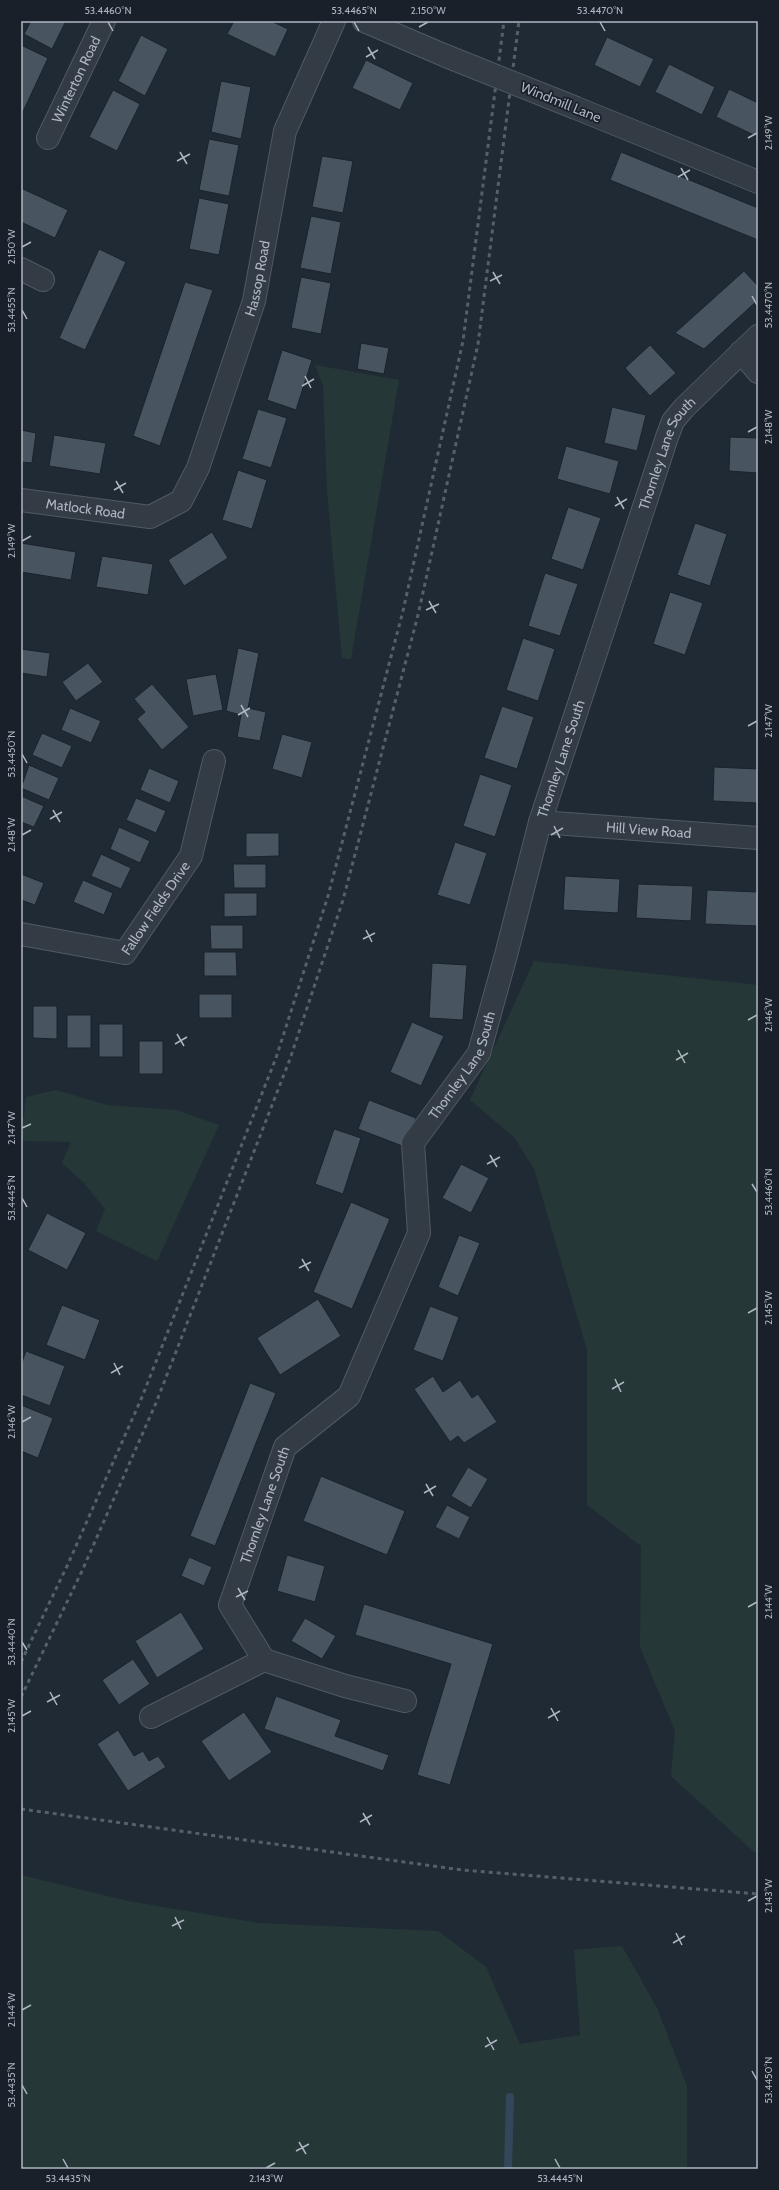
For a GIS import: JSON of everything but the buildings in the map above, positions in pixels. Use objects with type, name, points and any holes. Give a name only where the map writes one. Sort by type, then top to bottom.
[{"type":"street","name":"Winterton Road","points":[[48,138],[104,21]]},
{"type":"street","name":"Hassop Road","points":[[150,517],[181,501],[198,468],[254,301],[285,131],[334,21]]},
{"type":"street","name":"Windmill Lane","points":[[364,21],[446,56],[758,182]]},
{"type":"street","points":[[21,269],[43,280]]},
{"type":"street","name":"Thornley Lane South","points":[[264,1660],[230,1605],[285,1447],[349,1396],[419,1233],[413,1143],[479,1053],[540,822],[666,437],[673,421],[684,408],[758,336]]},
{"type":"street","points":[[741,352],[758,372]]},
{"type":"street","name":"Matlock Road","points":[[21,500],[150,517]]},
{"type":"street","name":"Fallow Fields Drive","points":[[21,934],[125,953],[191,856],[214,761]]},
{"type":"street","name":"Hill View Road","points":[[540,822],[758,838]]},
{"type":"street","points":[[151,1716],[264,1660],[345,1686],[404,1702]]},
{"type":"green space","points":[[315,365],[399,380],[351,659],[342,658],[327,491],[323,386]]},
{"type":"green space","points":[[534,961],[758,985],[758,1852],[754,1852],[671,1776],[675,1731],[640,1647],[641,1546],[587,1505],[587,1350],[534,1169],[514,1137],[470,1100]]},
{"type":"green space","points":[[56,1090],[107,1105],[176,1110],[219,1125],[157,1261],[96,1231],[105,1209],[84,1183],[62,1163],[71,1142],[21,1141],[21,1118],[24,1118],[26,1097]]},
{"type":"green space","points":[[21,1875],[128,1901],[259,1923],[438,1931],[486,1967],[520,2044],[580,2035],[574,1950],[622,1946],[657,2008],[687,2086],[687,2169],[21,2169]]},
{"type":"waterway","points":[[508,2169],[510,2097]]},
{"type":"railway","points":[[21,1662],[68,1564],[142,1397],[276,1058],[328,896],[403,611],[463,341],[504,21]]},
{"type":"railway","points":[[21,1697],[82,1571],[156,1403],[290,1059],[343,900],[418,615],[478,344],[519,21]]},
{"type":"railway","points":[[21,1809],[462,1870],[758,1894]]}]
